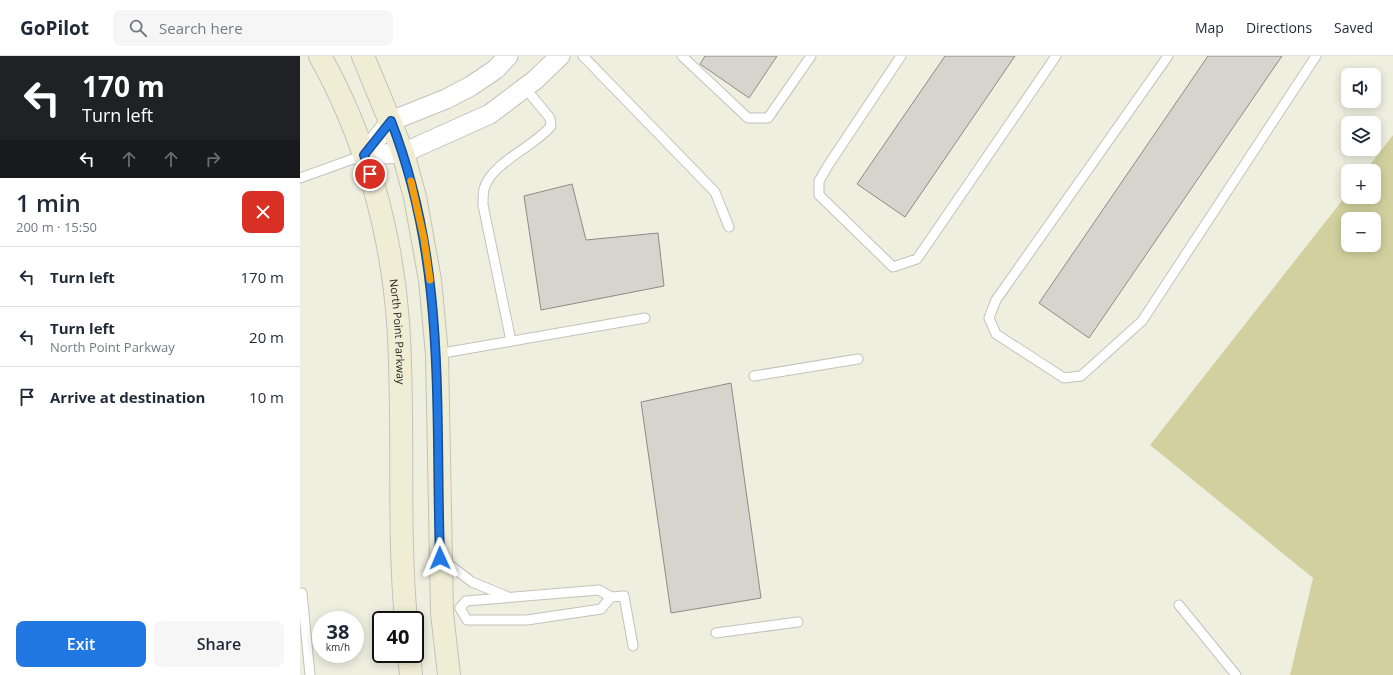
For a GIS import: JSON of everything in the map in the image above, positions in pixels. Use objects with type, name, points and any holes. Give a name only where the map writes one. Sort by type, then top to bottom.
[{"type":"street","name":"North Point Parkway","points":[[320,56],[344,104],[364,155],[376,196],[387,243],[393,280],[398,321],[406,611]]},
{"type":"street","points":[[363,56],[403,153],[415,197],[424,239],[431,287],[437,354],[440,558],[451,607],[449,675]]},
{"type":"street","points":[[364,155],[391,121],[446,99],[472,86],[496,69],[508,56]]},
{"type":"street","points":[[364,155],[403,153],[490,114],[525,88],[560,56]]},
{"type":"street","points":[[410,663],[411,675]]},
{"type":"lane","points":[[583,56],[715,192],[729,227]]},
{"type":"lane","points":[[682,56],[748,118],[768,118],[811,56]]},
{"type":"lane","points":[[901,56],[819,181],[819,195],[893,267],[917,259],[1056,56]]},
{"type":"lane","points":[[1168,56],[996,300],[989,318],[996,334],[1064,378],[1082,376],[1142,321],[1316,56]]},
{"type":"lane","points":[[511,341],[483,205],[484,189],[492,174],[544,134],[551,126],[550,118],[525,88]]},
{"type":"lane","points":[[300,178],[364,155]]},
{"type":"lane","points":[[437,354],[645,318]]},
{"type":"lane","points":[[754,376],[858,359]]},
{"type":"lane","points":[[440,558],[472,582],[509,597]]},
{"type":"lane","points":[[611,597],[601,608],[527,620],[467,620],[451,607],[466,600],[599,590],[611,597],[624,596],[633,646]]},
{"type":"lane","points":[[300,593],[302,593],[310,675]]},
{"type":"lane","points":[[1179,605],[1236,675]]},
{"type":"lane","points":[[716,633],[798,622]]},
{"type":"shaded area","points":[[300,56],[1393,56],[1393,135],[1381,150],[1381,116],[1341,116],[1341,156],[1377,156],[1370,164],[1341,164],[1341,202],[1150,445],[1313,578],[1290,675],[300,675]]},
{"type":"shaded area","points":[[1393,135],[1393,675],[1290,675],[1313,578],[1150,445],[1341,202],[1341,204],[1381,204],[1381,164],[1370,164],[1377,156],[1381,156],[1381,150]]},
{"type":"building","points":[[705,56],[777,56],[749,98],[700,64]]},
{"type":"building","points":[[945,56],[1015,56],[905,217],[857,184]]},
{"type":"building","points":[[1208,56],[1282,56],[1089,338],[1039,303]]},
{"type":"building","points":[[572,184],[586,240],[658,233],[664,286],[541,310],[524,196]]},
{"type":"building","points":[[731,383],[761,598],[671,613],[641,402]]},
{"type":"slow traffic","points":[[411,181],[424,239],[430,280]]},
{"type":"route","points":[[370,174],[364,155],[391,121],[403,153],[415,197],[424,239],[435,324],[440,478],[440,558]]}]
